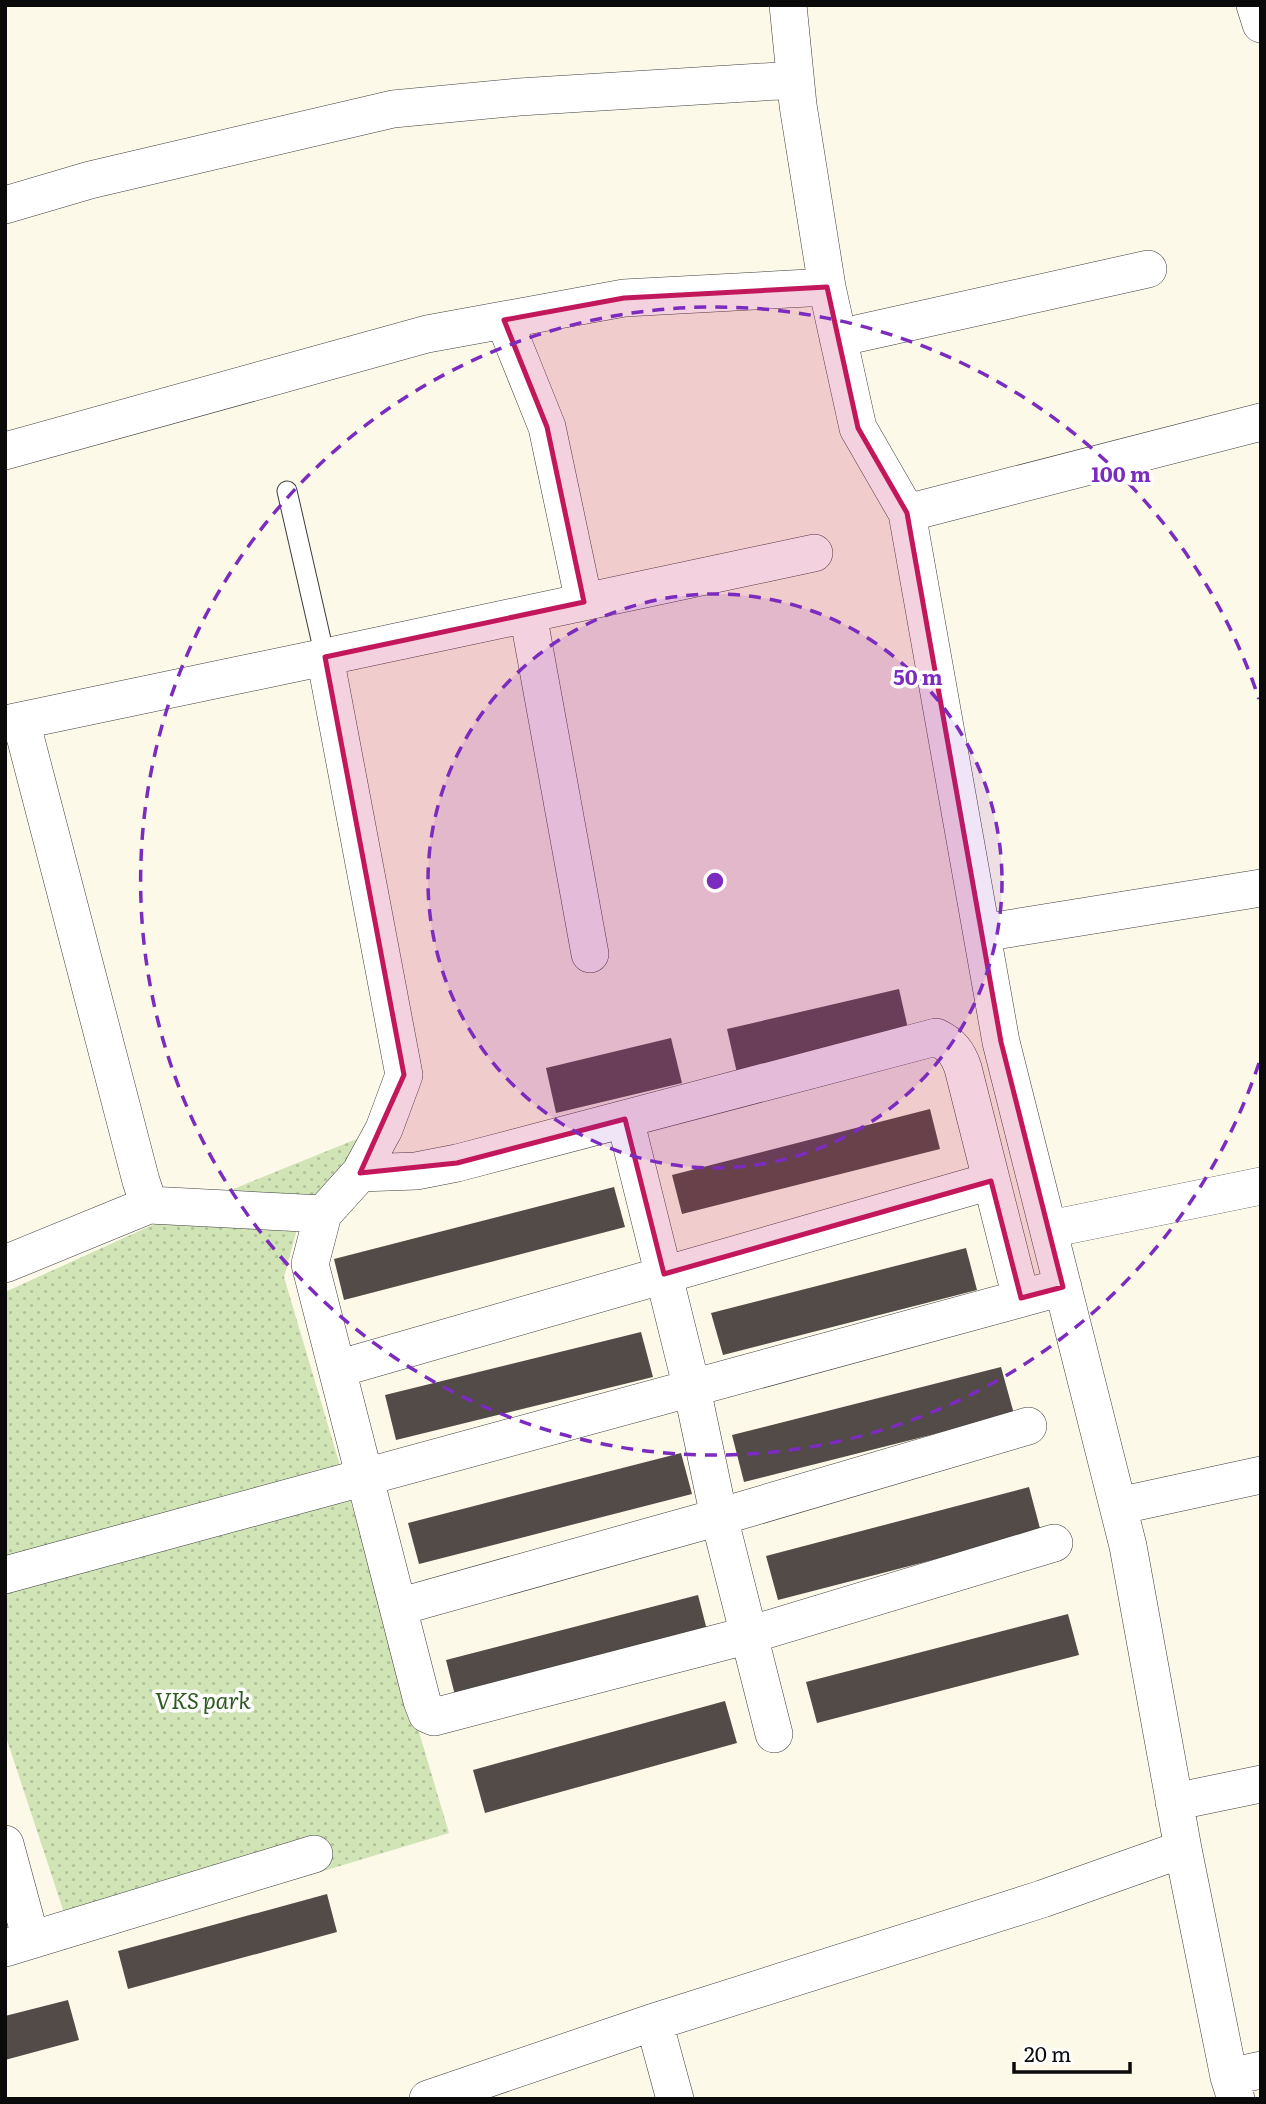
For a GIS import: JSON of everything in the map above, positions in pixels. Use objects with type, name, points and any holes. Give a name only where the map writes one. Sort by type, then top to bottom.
[{"type":"street","points":[[788,5],[795,80],[827,287],[838,338],[858,428],[907,513],[1001,1042],[1128,1546],[1183,1849],[1242,2082]]},
{"type":"street","points":[[1255,5],[1261,24]]},
{"type":"street","points":[[5,205],[90,180],[393,109],[519,97],[795,80]]},
{"type":"street","points":[[838,338],[1148,269]]},
{"type":"street","points":[[5,451],[427,334],[624,298],[827,287]]},
{"type":"street","points":[[504,320],[547,427],[584,602]]},
{"type":"street","points":[[907,513],[1261,422]]},
{"type":"street","points":[[149,1205],[13,722],[814,553]]},
{"type":"street","points":[[528,614],[590,954]]},
{"type":"street","points":[[326,657],[404,1075],[384,1129],[360,1172],[323,1214],[310,1264],[427,1714],[434,1717],[749,1635],[1054,1542]]},
{"type":"street","points":[[982,933],[1261,888]]},
{"type":"street","points":[[360,1172],[416,1171],[457,1163],[936,1037],[958,1053],[1021,1298]]},
{"type":"street","points":[[625,1119],[692,1389],[719,1517],[774,1734]]},
{"type":"street","points":[[337,1369],[991,1181]]},
{"type":"street","points":[[1050,1228],[1261,1186]]},
{"type":"street","points":[[5,1264],[149,1205],[323,1214]]},
{"type":"street","points":[[5,1575],[1063,1287]]},
{"type":"street","points":[[398,1607],[719,1517],[1028,1426]]},
{"type":"street","points":[[1118,1506],[1261,1475]]},
{"type":"street","points":[[1174,1802],[1261,1784]]},
{"type":"street","points":[[5,1844],[18,1944],[314,1854]]},
{"type":"street","points":[[428,2099],[654,2022],[1042,1899],[1183,1849]]},
{"type":"street","points":[[654,2022],[675,2099]]},
{"type":"lane","points":[[287,491],[326,657]]},
{"type":"highlighted area","points":[[827,287],[858,428],[907,513],[1001,1042],[1063,1287],[1021,1298],[991,1181],[664,1274],[625,1119],[457,1163],[360,1173],[404,1075],[325,657],[584,602],[547,427],[504,320],[624,298]]},
{"type":"green space","name":"VKS park","points":[[369,1134],[300,1218],[284,1277],[449,1833],[75,1946],[5,1734],[5,1292],[216,1196]]},
{"type":"building","points":[[899,989],[909,1033],[737,1073],[727,1029]]},
{"type":"building","points":[[671,1038],[682,1083],[556,1113],[546,1068]]},
{"type":"building","points":[[930,1109],[940,1149],[682,1214],[672,1175]]},
{"type":"building","points":[[614,1187],[625,1227],[344,1300],[334,1259]]},
{"type":"building","points":[[966,1248],[977,1290],[723,1355],[711,1313]]},
{"type":"building","points":[[641,1332],[653,1377],[396,1440],[385,1395]]},
{"type":"building","points":[[1001,1367],[1014,1414],[744,1482],[732,1435]]},
{"type":"building","points":[[681,1453],[692,1494],[419,1564],[408,1523]]},
{"type":"building","points":[[1029,1487],[1041,1532],[778,1600],[766,1556]]},
{"type":"building","points":[[698,1595],[710,1642],[458,1707],[446,1660]]},
{"type":"building","points":[[1068,1614],[1079,1655],[817,1723],[806,1682]]},
{"type":"building","points":[[725,1701],[737,1743],[485,1813],[473,1770]]},
{"type":"building","points":[[327,1894],[337,1932],[128,1989],[118,1951]]},
{"type":"building","points":[[68,2000],[79,2040],[5,2060],[5,2016]]}]
